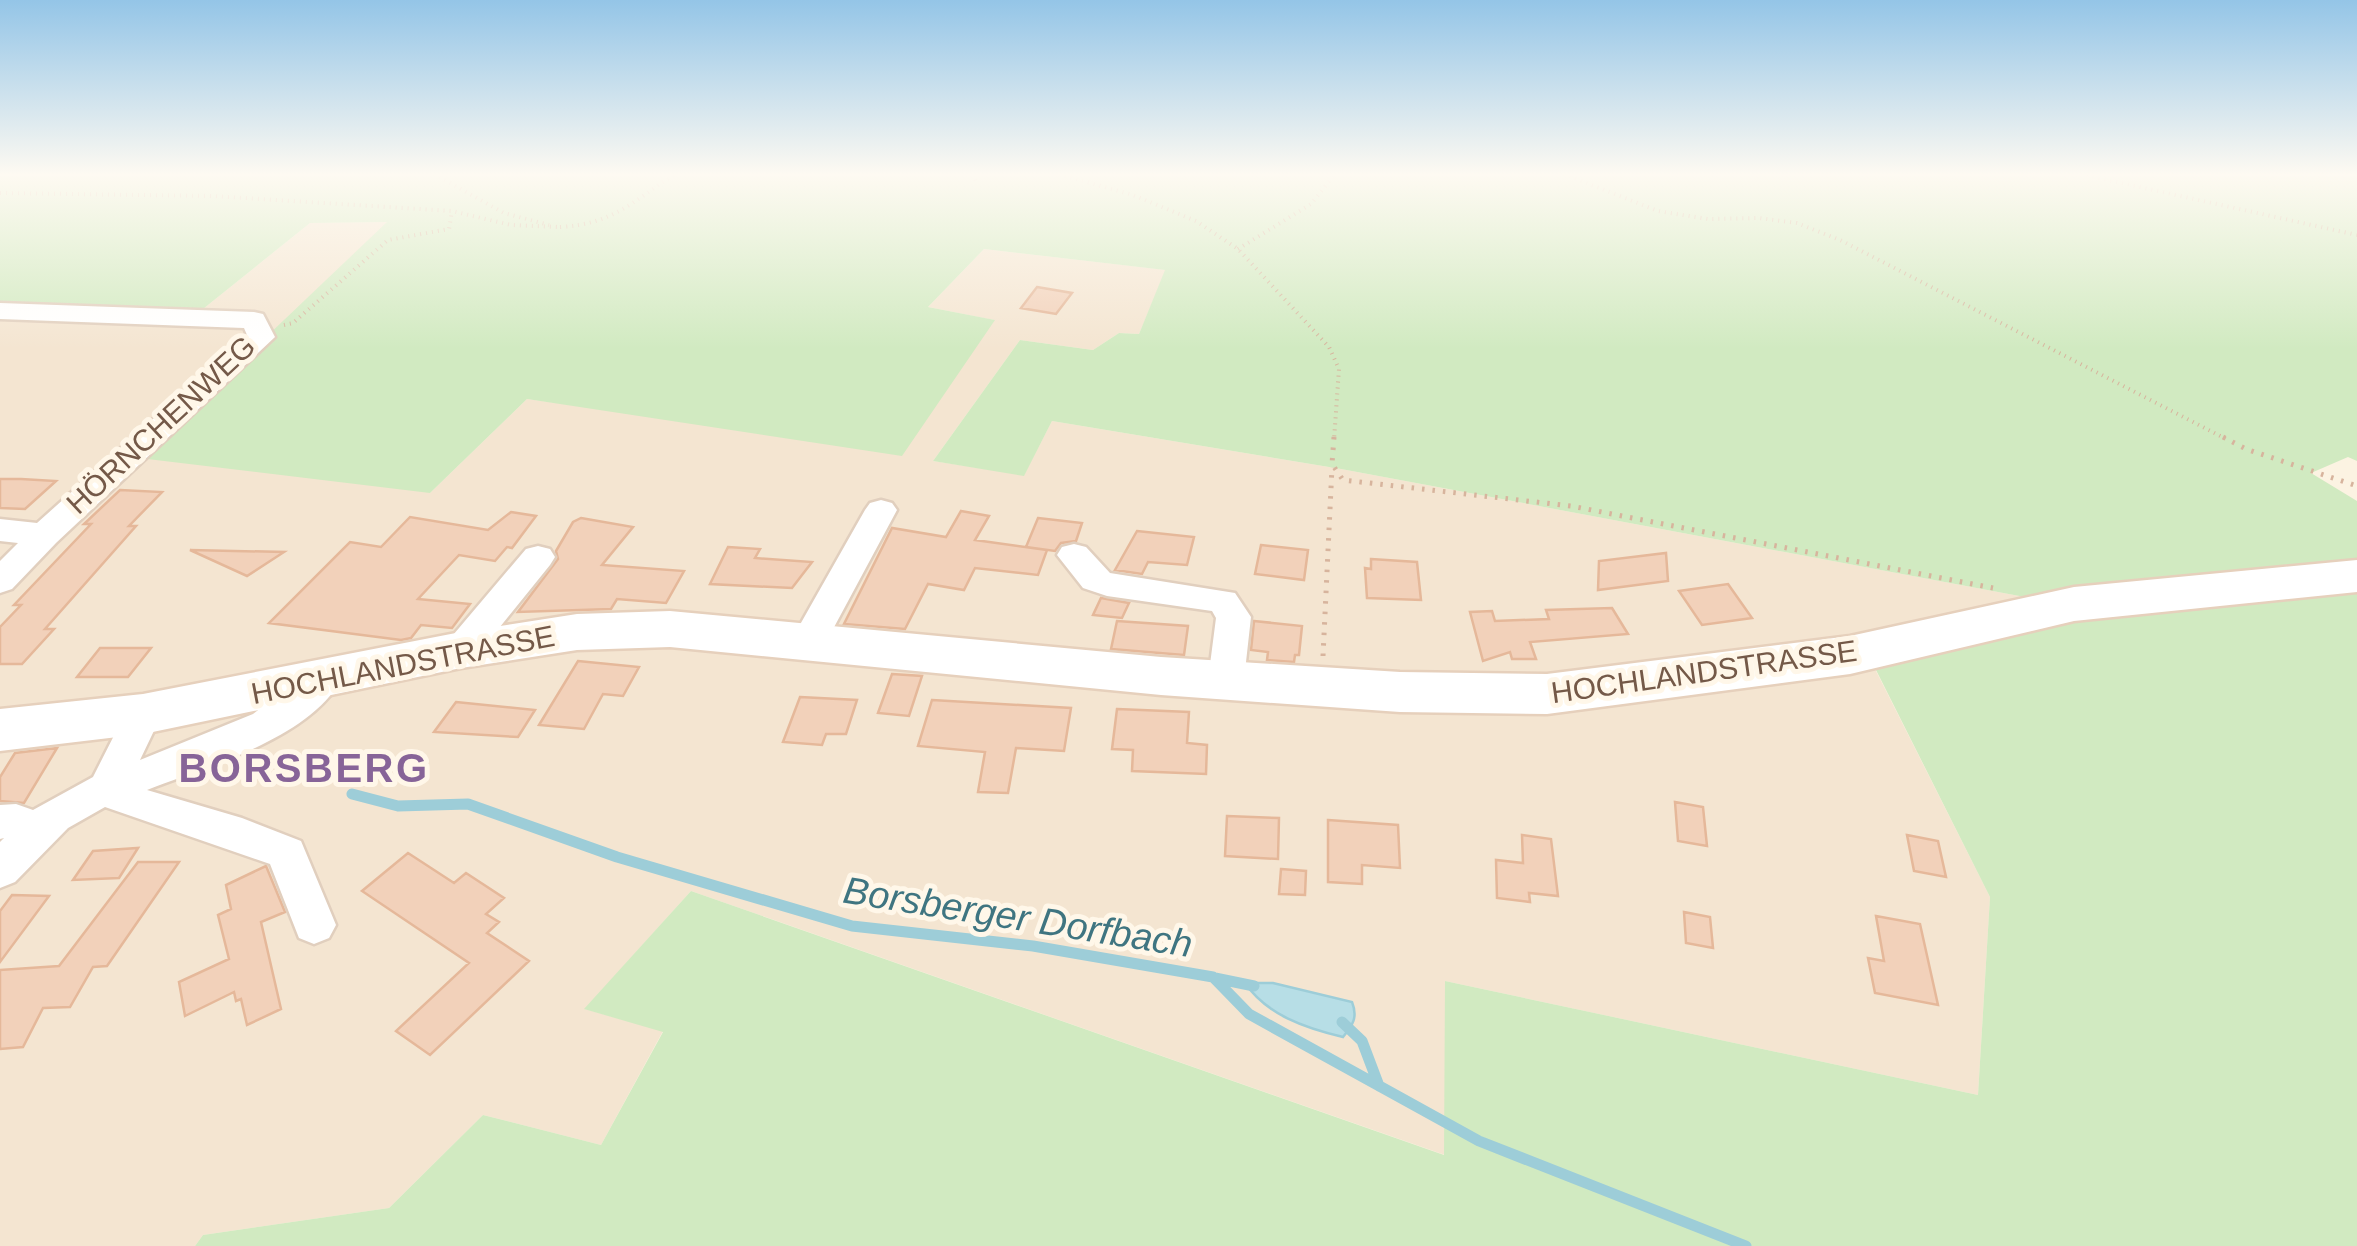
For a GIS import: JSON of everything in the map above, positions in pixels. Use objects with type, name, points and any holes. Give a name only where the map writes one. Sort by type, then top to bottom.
[{"type":"street","name":"HÖRNCHENWEG","points":[[0,312],[254,320],[260,331],[260,337],[44,535],[0,581]]},
{"type":"street","points":[[807,644],[882,510]]},
{"type":"street","points":[[0,530],[44,535]]},
{"type":"street","points":[[1074,555],[1095,580],[1106,584],[1224,601],[1234,618],[1226,680]]},
{"type":"street","points":[[461,650],[515,571]]},
{"type":"street","name":"HOCHLANDSTRASSE","points":[[0,730],[142,714],[461,650],[576,632],[670,629],[1226,680],[1479,696],[1548,694],[1850,655],[2001,618],[2177,591],[2357,576]]},
{"type":"street","points":[[0,870],[72,804],[268,726],[300,704],[323,680]]},
{"type":"street","points":[[106,790],[142,714]]},
{"type":"street","points":[[106,790],[145,807],[254,838],[286,854],[314,925]]},
{"type":"street","points":[[0,822],[16,821],[41,829]]},
{"type":"path","points":[[260,331],[293,323],[388,240],[443,232]]},
{"type":"path","points":[[1211,232],[1238,250],[1329,347],[1338,369],[1321,687]]},
{"type":"path","points":[[1238,250],[1266,232]]},
{"type":"path","points":[[1820,232],[2246,450],[2357,486]]},
{"type":"path","points":[[1332,464],[1344,480],[1571,506],[2002,590]]},
{"type":"shaded area","points":[[299,232],[377,232],[267,338],[430,493],[527,399],[682,420],[994,320],[928,307],[984,249],[1166,270],[1139,334],[1119,333],[1093,350],[1020,340],[933,461],[1024,475],[1052,421],[1341,469],[2041,600],[1873,665],[1990,897],[1978,1095],[1445,981],[1445,1155],[691,891],[585,1009],[663,1031],[601,1145],[483,1115],[389,1208],[203,1235],[195,1246],[0,1246],[0,308],[198,313]]},
{"type":"green space","points":[[0,232],[299,232],[198,313],[0,308]]},
{"type":"green space","points":[[376,232],[2357,232],[2357,461],[2348,457],[2311,473],[2357,501],[2357,566],[2041,600],[1341,469],[1052,421],[1024,476],[933,461],[1020,340],[1093,350],[1119,333],[1139,334],[1165,270],[984,249],[928,307],[995,320],[902,456],[527,399],[430,493],[139,458]]},
{"type":"green space","points":[[2357,584],[2357,1246],[195,1246],[203,1235],[389,1208],[483,1115],[601,1145],[663,1032],[584,1009],[691,891],[1444,1155],[1445,981],[1978,1095],[1990,897],[1873,664],[2012,622]]},
{"type":"water","points":[[1245,983],[1273,983],[1352,1002],[1354,1021],[1343,1037],[1315,1029],[1276,1012]]},
{"type":"building","points":[[1037,287],[1072,293],[1056,314],[1021,308]]},
{"type":"building","points":[[0,479],[56,481],[25,509],[0,508]]},
{"type":"building","points":[[120,490],[162,492],[129,526],[136,526],[45,629],[54,629],[22,664],[0,664],[0,627],[21,605],[14,605],[91,524],[84,524]]},
{"type":"building","points":[[961,511],[989,516],[975,540],[1047,550],[1038,575],[975,568],[964,590],[928,584],[905,629],[844,624],[892,528],[946,537]]},
{"type":"building","points":[[511,512],[536,516],[512,548],[507,547],[495,561],[459,555],[418,599],[470,604],[452,628],[421,625],[411,638],[401,640],[269,623],[350,542],[381,547],[410,517],[488,530]]},
{"type":"building","points":[[581,518],[633,527],[602,565],[684,571],[666,603],[617,599],[611,609],[518,612],[558,559],[556,551],[573,522]]},
{"type":"building","points":[[1038,518],[1082,523],[1076,541],[1061,543],[1055,551],[1026,547]]},
{"type":"building","points":[[1137,531],[1194,537],[1187,565],[1148,562],[1142,574],[1115,570]]},
{"type":"building","points":[[1261,545],[1308,550],[1304,580],[1255,574]]},
{"type":"building","points":[[728,547],[760,549],[755,558],[812,562],[792,588],[710,584]]},
{"type":"building","points":[[190,550],[284,552],[247,576]]},
{"type":"building","points":[[1666,553],[1668,581],[1598,590],[1599,561]]},
{"type":"building","points":[[1371,559],[1417,562],[1421,600],[1367,598],[1365,568],[1371,569]]},
{"type":"building","points":[[1728,584],[1752,618],[1702,625],[1679,591]]},
{"type":"building","points":[[1101,598],[1129,603],[1122,618],[1093,615]]},
{"type":"building","points":[[1612,608],[1628,634],[1530,642],[1536,659],[1512,659],[1510,652],[1483,661],[1470,612],[1492,611],[1495,621],[1549,619],[1546,610]]},
{"type":"building","points":[[1117,621],[1188,626],[1184,655],[1111,649]]},
{"type":"building","points":[[1254,621],[1302,626],[1299,655],[1295,655],[1294,662],[1267,660],[1268,652],[1251,650]]},
{"type":"building","points":[[100,648],[151,648],[128,677],[77,677]]},
{"type":"building","points":[[578,661],[639,667],[623,696],[603,694],[584,729],[539,725]]},
{"type":"building","points":[[892,674],[922,676],[909,716],[878,713]]},
{"type":"building","points":[[800,697],[857,700],[846,734],[826,734],[822,745],[783,742]]},
{"type":"building","points":[[932,700],[1071,708],[1064,751],[1016,748],[1008,793],[978,792],[985,752],[918,746]]},
{"type":"building","points":[[456,702],[535,710],[518,737],[434,732]]},
{"type":"building","points":[[1117,709],[1189,712],[1187,743],[1207,745],[1206,774],[1132,771],[1133,750],[1112,749]]},
{"type":"building","points":[[57,748],[24,803],[0,801],[0,777],[15,753]]},
{"type":"building","points":[[1675,802],[1703,807],[1707,846],[1678,841]]},
{"type":"building","points":[[1227,816],[1279,818],[1278,859],[1225,856]]},
{"type":"building","points":[[1328,820],[1398,825],[1400,868],[1362,865],[1362,884],[1328,882]]},
{"type":"building","points":[[1522,835],[1551,839],[1558,896],[1529,893],[1530,902],[1497,898],[1496,860],[1523,863]]},
{"type":"building","points":[[1907,835],[1938,841],[1946,877],[1914,871]]},
{"type":"building","points":[[138,848],[119,878],[73,880],[93,851]]},
{"type":"building","points":[[408,853],[454,883],[466,873],[504,898],[486,914],[499,922],[487,933],[529,961],[430,1055],[396,1031],[469,963],[362,891]]},
{"type":"building","points":[[138,862],[179,862],[107,966],[93,967],[70,1007],[43,1008],[23,1047],[0,1049],[0,970],[59,966]]},
{"type":"building","points":[[266,866],[285,912],[261,922],[281,1009],[247,1025],[241,999],[236,1001],[234,992],[185,1016],[179,982],[229,959],[218,915],[231,909],[226,885]]},
{"type":"building","points":[[1281,869],[1306,871],[1305,895],[1279,894]]},
{"type":"building","points":[[12,895],[49,896],[0,962],[0,911]]},
{"type":"building","points":[[1684,912],[1710,917],[1713,948],[1686,943]]},
{"type":"building","points":[[1876,916],[1920,924],[1938,1005],[1875,993],[1868,958],[1884,961]]},
{"type":"waterway","name":"Borsberger Dorfbach","points":[[352,794],[398,806],[468,804],[617,857],[852,926],[1033,946],[1213,977],[1249,1014],[1379,1086]]},
{"type":"waterway","points":[[1215,978],[1254,986]]},
{"type":"waterway","points":[[1342,1022],[1362,1041],[1379,1086]]},
{"type":"waterway","name":"Borsberger Dorfbach","points":[[1379,1086],[1479,1141],[1746,1246]]},
{"type":"district","name":"BORSBERG","points":[[304,768]]}]
